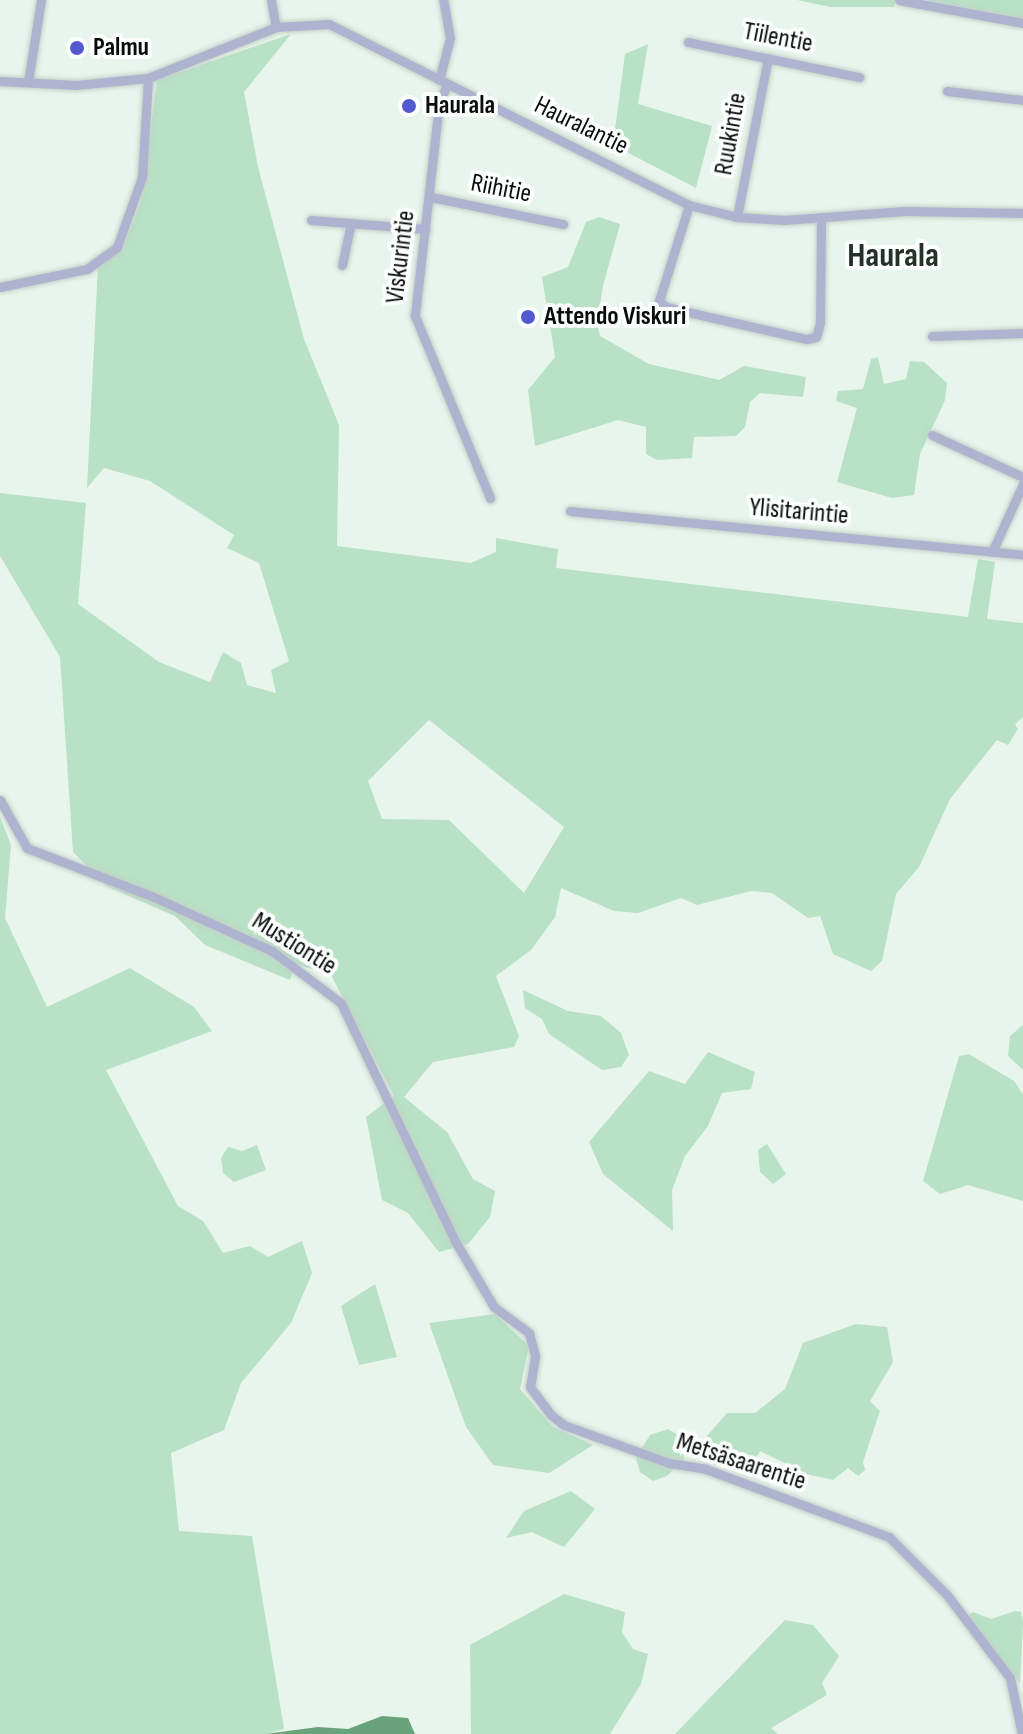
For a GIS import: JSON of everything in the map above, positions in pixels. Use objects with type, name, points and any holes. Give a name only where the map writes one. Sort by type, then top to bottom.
[{"type":"street","points":[[28,82],[41,0]]},
{"type":"street","points":[[271,0],[276,27]]},
{"type":"street","name":"Viskurintie","points":[[443,0],[450,38],[415,316],[490,498]]},
{"type":"street","points":[[899,0],[1023,23]]},
{"type":"street","name":"Hauralantie","points":[[0,81],[76,85],[148,78],[276,27],[309,22],[338,26],[689,205],[737,217],[821,220],[905,211],[1023,213]]},
{"type":"street","name":"Tiilentie","points":[[688,42],[859,77]]},
{"type":"street","name":"Ruukintie","points":[[737,217],[768,58]]},
{"type":"street","points":[[0,287],[87,269],[117,247],[142,177],[148,78]]},
{"type":"street","points":[[947,91],[1023,100]]},
{"type":"street","name":"Riihitie","points":[[431,197],[563,224]]},
{"type":"street","points":[[689,205],[659,301],[666,307],[806,339],[816,337],[820,323],[821,220]]},
{"type":"street","points":[[311,220],[426,229]]},
{"type":"street","points":[[342,265],[351,223]]},
{"type":"street","points":[[932,336],[1023,333]]},
{"type":"street","points":[[932,435],[1023,477]]},
{"type":"street","points":[[992,552],[1023,484]]},
{"type":"street","name":"Ylisitarintie","points":[[570,511],[1023,555]]},
{"type":"street","name":"Mustiontie","points":[[0,800],[27,848],[227,929],[295,965],[325,987],[351,1022],[455,1241]]},
{"type":"street","name":"Metsäsaarentie","points":[[455,1241],[494,1307],[529,1333],[535,1356],[530,1387],[551,1415],[586,1433],[669,1463],[706,1469],[889,1537],[947,1595],[1010,1678],[1022,1734]]},
{"type":"shaded area","points":[[797,0],[896,0],[894,7],[831,7]]},
{"type":"shaded area","points":[[926,0],[1023,0],[1023,19]]},
{"type":"shaded area","points":[[291,34],[244,92],[258,167],[304,339],[339,425],[337,546],[471,563],[496,552],[496,538],[558,549],[556,568],[968,617],[978,559],[995,562],[987,619],[1023,623],[1023,717],[1015,724],[1018,729],[1008,745],[997,740],[950,799],[919,867],[896,894],[882,961],[871,971],[833,954],[820,916],[808,918],[772,893],[751,891],[697,905],[681,898],[638,913],[614,911],[561,888],[555,917],[531,950],[496,976],[519,1036],[514,1047],[433,1062],[404,1097],[447,1132],[473,1179],[495,1191],[490,1217],[468,1244],[439,1252],[408,1213],[382,1200],[366,1117],[394,1096],[330,973],[295,965],[290,980],[205,945],[175,916],[106,886],[73,852],[60,657],[0,556],[0,493],[86,503],[78,604],[159,662],[210,682],[223,652],[241,663],[247,685],[276,693],[271,670],[289,661],[259,563],[227,548],[234,535],[150,481],[104,468],[87,488],[98,265],[124,244],[141,200],[157,80]],"holes":[[[429,720],[564,827],[524,893],[449,820],[382,819],[368,781]]]},
{"type":"shaded area","points":[[648,44],[638,104],[712,126],[696,188],[613,145],[625,54]]},
{"type":"shaded area","points":[[599,217],[620,224],[603,286],[597,324],[600,336],[649,364],[719,380],[744,366],[806,377],[803,397],[760,393],[750,402],[745,427],[736,436],[694,437],[692,458],[657,460],[646,454],[646,427],[618,420],[535,446],[528,390],[555,357],[542,277],[568,267],[586,222]]},
{"type":"shaded area","points":[[878,357],[884,384],[906,379],[910,361],[924,362],[947,383],[945,400],[920,454],[914,495],[892,498],[837,482],[857,408],[836,401],[838,391],[863,389],[871,359]]},
{"type":"shaded area","points":[[0,817],[11,845],[5,918],[47,1007],[130,968],[194,1007],[212,1031],[106,1070],[178,1206],[203,1221],[223,1253],[250,1246],[268,1257],[302,1241],[312,1273],[291,1323],[241,1383],[224,1430],[171,1453],[179,1531],[252,1536],[284,1729],[265,1734],[0,1734]]},
{"type":"shaded area","points":[[523,990],[568,1011],[601,1016],[621,1033],[629,1055],[621,1067],[602,1070],[549,1034],[542,1019],[525,1008]]},
{"type":"shaded area","points":[[1023,1025],[1023,1070],[1008,1056],[1010,1036]]},
{"type":"shaded area","points":[[708,1052],[755,1072],[751,1089],[722,1093],[708,1126],[685,1156],[672,1190],[673,1231],[603,1174],[589,1142],[649,1071],[685,1084]]},
{"type":"shaded area","points":[[969,1054],[1014,1081],[1023,1094],[1023,1201],[968,1185],[940,1194],[923,1181],[959,1056]]},
{"type":"shaded area","points":[[767,1144],[786,1174],[773,1184],[760,1172],[758,1150]]},
{"type":"shaded area","points":[[257,1145],[266,1170],[234,1182],[223,1173],[221,1158],[228,1147],[242,1151]]},
{"type":"shaded area","points":[[375,1284],[397,1357],[359,1365],[341,1306]]},
{"type":"shaded area","points":[[495,1314],[529,1346],[520,1389],[552,1426],[593,1445],[549,1473],[493,1465],[466,1427],[429,1323]]},
{"type":"shaded area","points":[[856,1324],[887,1327],[893,1362],[870,1401],[880,1411],[863,1462],[865,1470],[858,1476],[848,1468],[833,1480],[806,1474],[798,1488],[790,1484],[797,1469],[760,1451],[748,1473],[709,1463],[707,1436],[727,1413],[755,1413],[785,1389],[803,1343]]},
{"type":"shaded area","points":[[668,1429],[681,1437],[684,1459],[667,1476],[653,1481],[640,1472],[636,1458],[650,1435]]},
{"type":"shaded area","points":[[571,1491],[595,1509],[564,1547],[532,1532],[506,1538],[524,1511]]},
{"type":"shaded area","points":[[564,1594],[625,1612],[622,1632],[633,1649],[648,1654],[641,1684],[610,1734],[471,1734],[470,1645]]},
{"type":"shaded area","points":[[973,1612],[991,1619],[1021,1612],[1023,1622],[1020,1683],[968,1616]]},
{"type":"shaded area","points":[[785,1620],[813,1625],[839,1656],[822,1683],[827,1695],[771,1728],[778,1734],[675,1734]]},
{"type":"shaded area","points":[[382,1716],[408,1718],[415,1734],[265,1734],[318,1727],[348,1729]]},
{"type":"place","name":"Palmu","points":[[77,48]]},
{"type":"place","name":"Haurala","points":[[409,106]]},
{"type":"place","name":"Attendo Viskuri","points":[[528,317]]},
{"type":"district","name":"Haurala","points":[[893,256]]}]
